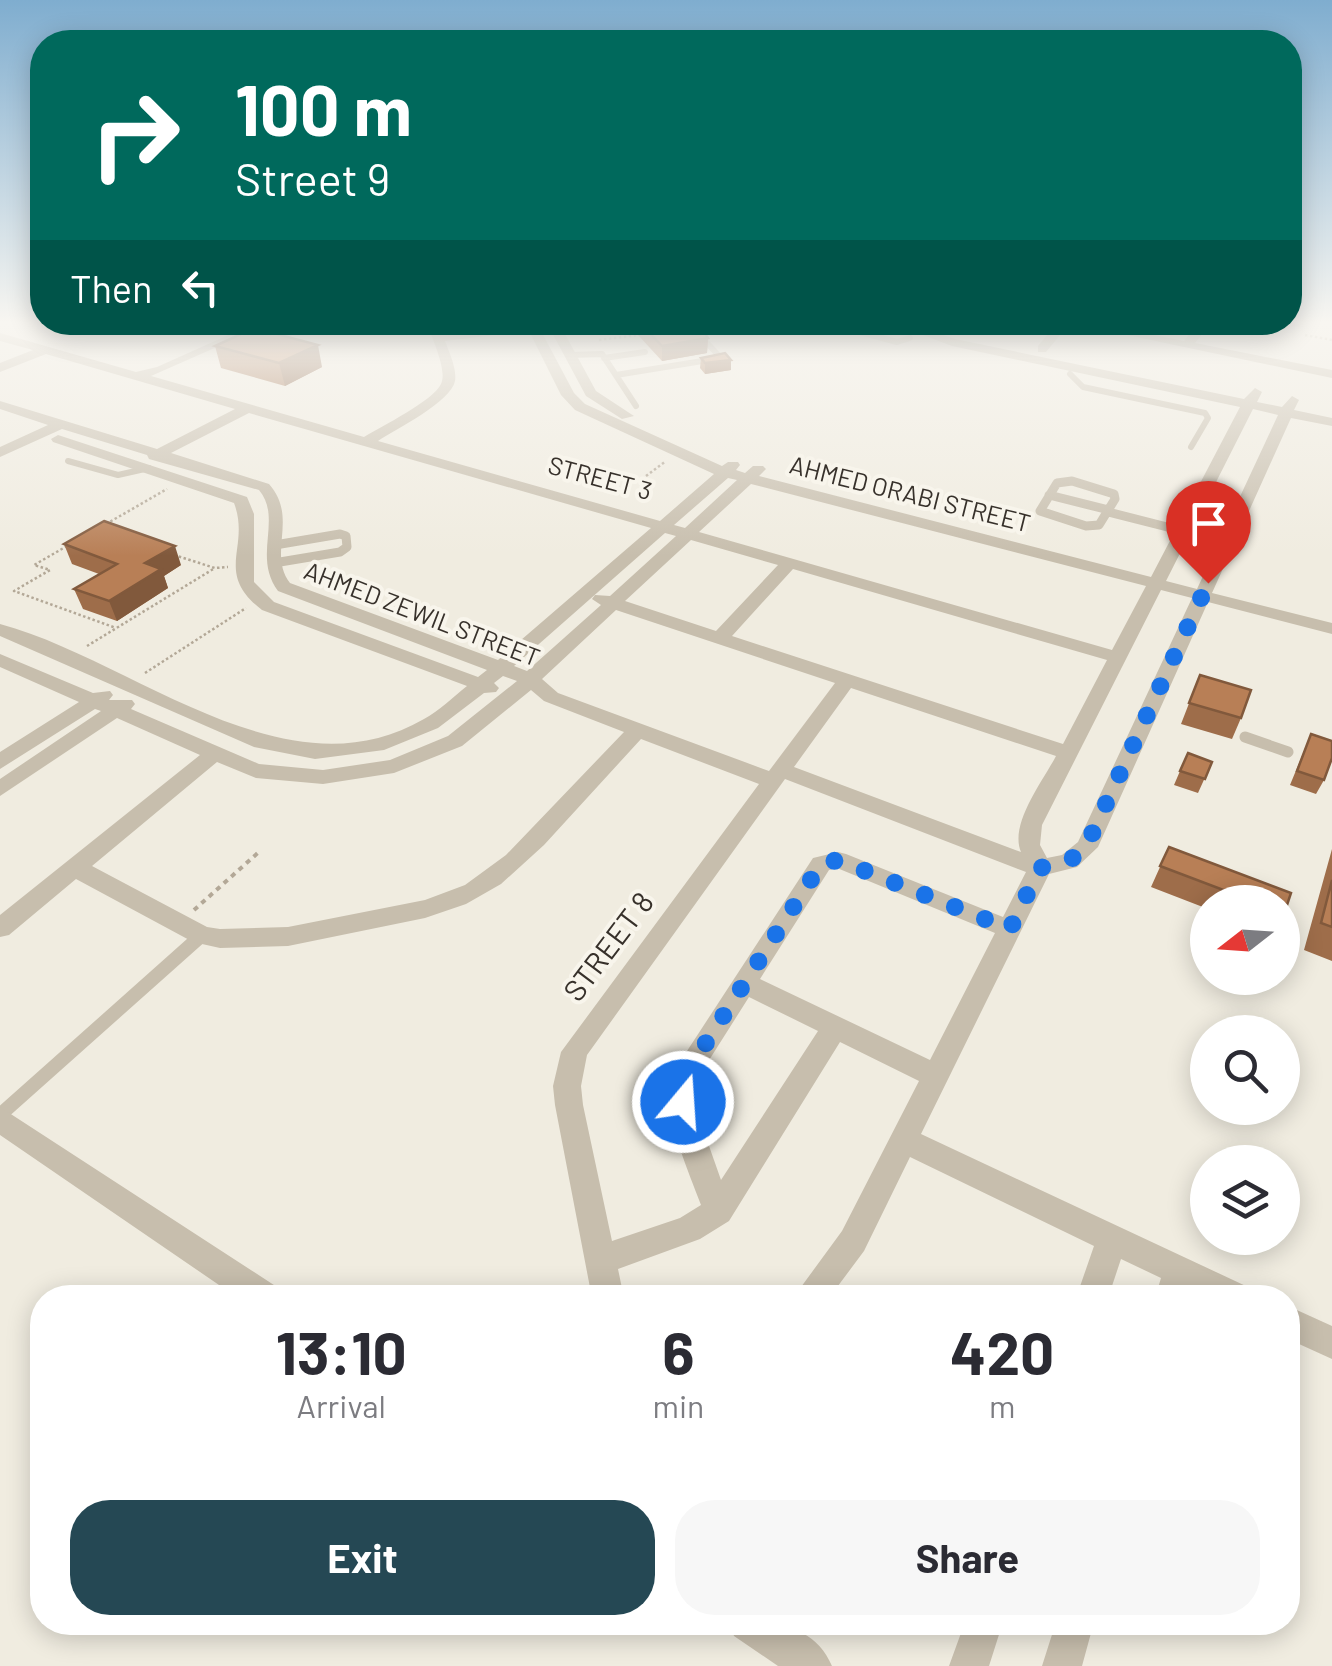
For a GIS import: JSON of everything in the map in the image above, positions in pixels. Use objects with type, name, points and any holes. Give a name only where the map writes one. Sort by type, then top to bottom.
[{"type":"street","name":"STREET 3","points":[[222,401],[1118,657]]},
{"type":"street","points":[[365,442],[428,401]]},
{"type":"street","name":"AHMED ORABI STREET","points":[[574,401],[597,417],[675,453],[1159,578],[1332,615]]},
{"type":"street","name":"AHMED ORABI STREET","points":[[602,401],[742,470]]},
{"type":"street","points":[[1040,868],[1032,852],[1029,831],[1251,401]]},
{"type":"street","points":[[1261,401],[1332,408]]},
{"type":"street","name":"AHMED ZEWIL STREET","points":[[0,404],[43,426],[234,496],[245,506],[242,575],[250,593],[259,601],[511,697],[550,697]]},
{"type":"street","points":[[1289,406],[1332,422]]},
{"type":"street","points":[[550,697],[1040,868],[1069,861],[1086,847],[1289,406]]},
{"type":"street","points":[[148,462],[247,408]]},
{"type":"street","name":"AHMED ZEWIL STREET","points":[[0,420],[43,426]]},
{"type":"street","points":[[0,438],[43,426]]},
{"type":"street","points":[[0,452],[43,426]]},
{"type":"street","name":"AHMED ZEWIL STREET","points":[[148,462],[256,484],[270,492],[276,504],[276,578],[284,587],[530,679],[550,697]]},
{"type":"street","points":[[0,629],[261,742],[316,752],[346,751],[406,736],[431,724],[481,686],[666,525],[742,470]]},
{"type":"street","points":[[0,660],[256,771],[288,776],[358,774],[394,766],[456,742],[511,697],[690,532],[742,470]]},
{"type":"street","points":[[720,638],[790,562]]},
{"type":"street","name":"AHMED ORABI STREET","points":[[1205,589],[1332,629]]},
{"type":"street","points":[[587,595],[1068,753]]},
{"type":"street","name":"STREET 8","points":[[605,1285],[569,1104],[568,1068],[574,1052],[848,680]]},
{"type":"street","points":[[0,762],[93,701],[132,686]]},
{"type":"street","points":[[0,789],[115,711],[132,686]]},
{"type":"street","points":[[76,868],[202,935],[265,941],[428,907],[471,892],[506,868],[638,730]]},
{"type":"street","points":[[0,928],[213,755]]},
{"type":"street","points":[[718,1211],[686,1116],[686,1074],[817,869],[829,860],[846,863],[1010,929]]},
{"type":"street","points":[[818,1285],[853,1241],[1040,868]]},
{"type":"street","points":[[744,984],[936,1076]]},
{"type":"street","points":[[600,1260],[689,1230],[718,1211],[835,1028]]},
{"type":"street","points":[[0,1117],[247,1285]]},
{"type":"street","points":[[904,1140],[1112,1238],[1175,1284]]},
{"type":"street","points":[[1096,1285],[1112,1238]]},
{"type":"street","points":[[1300,1328],[1332,1343]]},
{"type":"street","points":[[767,1635],[812,1666]]},
{"type":"street","points":[[969,1666],[980,1635]]},
{"type":"street","points":[[1062,1666],[1071,1635]]},
{"type":"lane","points":[[633,401],[636,406]]},
{"type":"lane","points":[[1150,401],[1205,413],[1208,418],[1191,448]]},
{"type":"lane","points":[[68,461],[116,477],[134,475],[148,462]]},
{"type":"lane","points":[[1072,481],[1116,497],[1099,525],[1091,527],[1048,516],[1039,509],[1049,496],[1060,482],[1072,481]]},
{"type":"lane","points":[[1049,496],[1184,529]]},
{"type":"lane","points":[[340,534],[346,536],[347,547],[340,552],[275,554],[340,534]]},
{"type":"lane","points":[[1245,737],[1288,752]]},
{"type":"lane","points":[[0,1117],[202,935]]},
{"type":"path","points":[[646,476],[675,453]]},
{"type":"path","points":[[96,530],[184,479]]},
{"type":"path","points":[[80,538],[34,565],[50,570],[14,591],[116,628]]},
{"type":"path","points":[[68,658],[216,568],[164,552]]},
{"type":"path","points":[[132,686],[259,601]]},
{"type":"path","points":[[179,922],[260,851]]},
{"type":"building","points":[[104,521],[175,546],[145,563],[161,569],[109,601],[74,589],[117,564],[64,544]]},
{"type":"building","points":[[1200,675],[1251,690],[1241,718],[1189,703]]},
{"type":"building","points":[[1311,734],[1332,741],[1332,758],[1324,780],[1297,771]]},
{"type":"building","points":[[1188,753],[1212,762],[1205,779],[1180,771]]},
{"type":"building","points":[[1169,847],[1270,885],[1210,885],[1160,866]]},
{"type":"building","points":[[1332,880],[1332,927],[1321,923]]},
{"type":"route","points":[[683,1102],[686,1074],[821,864],[838,860],[1010,929],[1040,868],[1069,861],[1086,847],[1208,583]]}]
